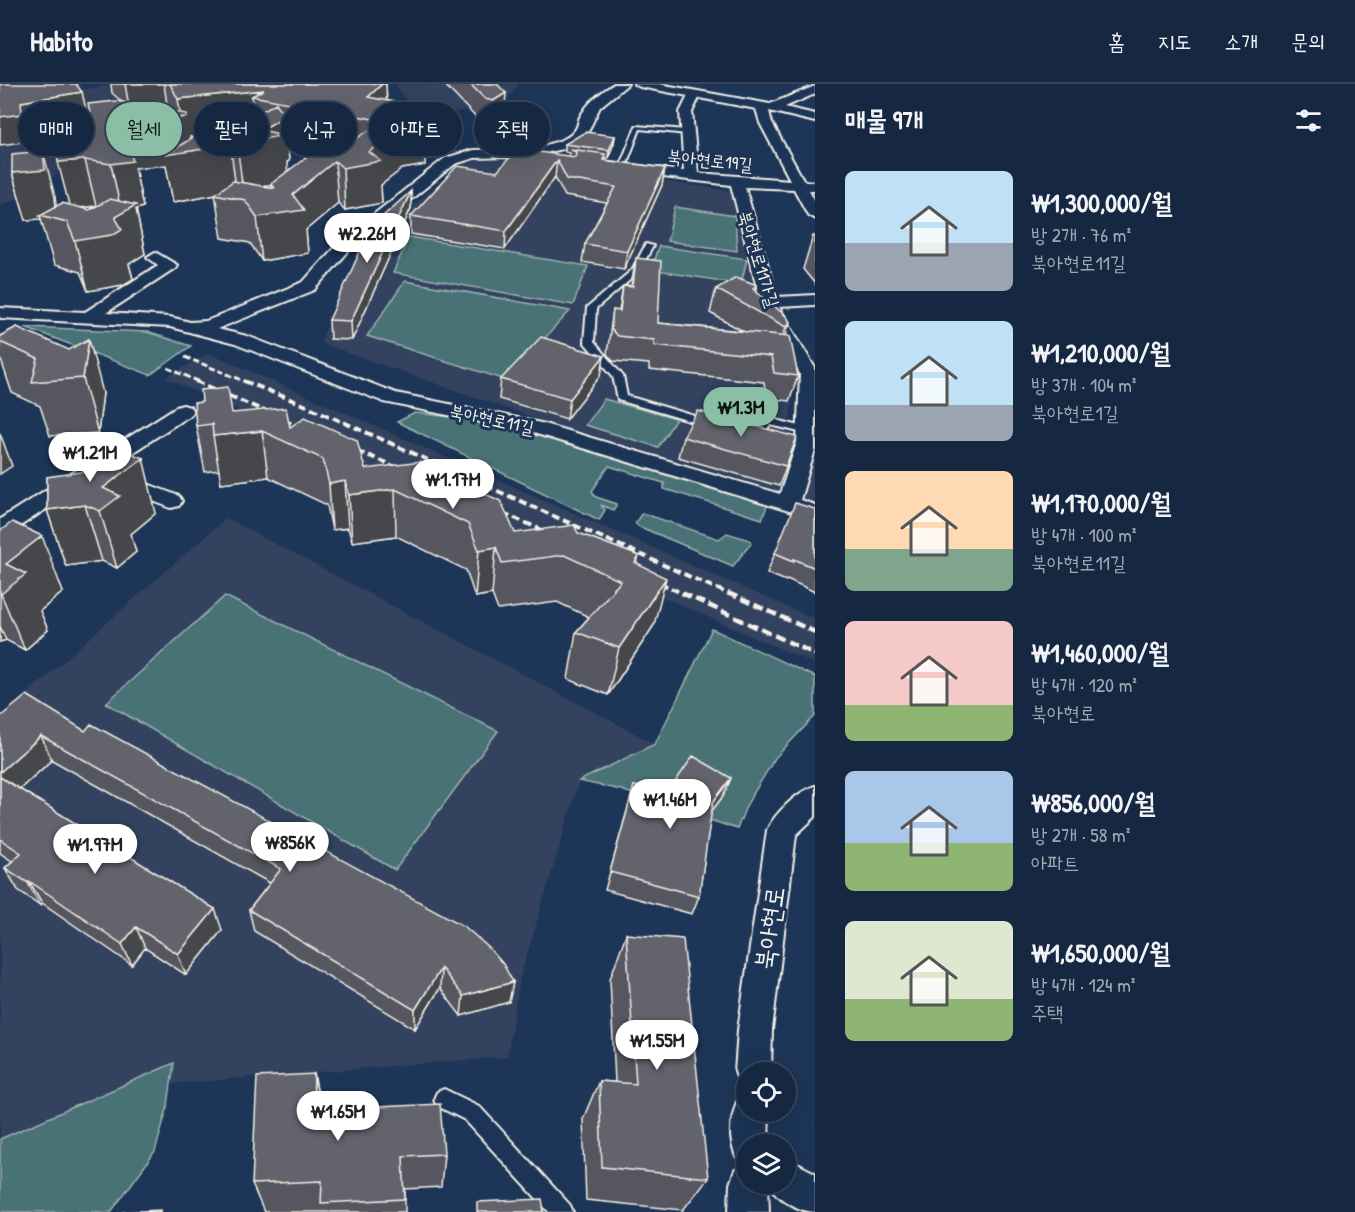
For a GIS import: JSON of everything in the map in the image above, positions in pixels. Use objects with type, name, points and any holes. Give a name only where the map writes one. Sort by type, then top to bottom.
[{"type":"street","points":[[550,148],[563,145],[581,133],[585,115],[590,108],[622,84]]},
{"type":"street","points":[[640,84],[815,118]]},
{"type":"street","points":[[691,177],[686,112],[695,95],[723,87]]},
{"type":"street","points":[[766,108],[815,90]]},
{"type":"street","points":[[766,108],[766,123],[808,185],[815,215]]},
{"type":"street","points":[[0,313],[208,326],[309,286],[346,244],[390,207],[450,161],[474,154]]},
{"type":"street","points":[[544,156],[562,159]]},
{"type":"street","name":"북아현로19길","points":[[615,167],[737,182],[808,185]]},
{"type":"street","name":"북아현로11가길","points":[[737,182],[770,302],[812,374],[810,438],[788,504]]},
{"type":"street","points":[[89,317],[169,266],[155,257]]},
{"type":"street","points":[[770,302],[815,300]]},
{"type":"street","name":"북아현로11길","points":[[176,324],[241,340],[391,398],[534,426],[815,512]]},
{"type":"street","points":[[0,530],[183,411]]},
{"type":"street","points":[[93,470],[171,501]]},
{"type":"street","name":"북아현로","points":[[753,1062],[755,1030],[782,830],[815,798]]},
{"type":"street","points":[[796,1184],[815,1196]]},
{"type":"street","points":[[749,1194],[749,1212]]},
{"type":"lane","points":[[615,167],[638,126],[687,132]]},
{"type":"lane","points":[[649,246],[635,271],[592,309],[588,342],[618,376],[622,398],[721,426]]},
{"type":"lane","points":[[732,430],[753,436],[769,421],[810,438]]},
{"type":"lane","points":[[444,1099],[472,1113],[563,1212]]},
{"type":"shaded area","points":[[0,84],[87,89],[115,84],[277,84],[231,102],[194,102],[194,117],[182,121],[182,102],[106,102],[106,151],[74,164],[19,198],[0,205]]},
{"type":"shaded area","points":[[395,84],[519,84],[508,99],[497,102],[474,102],[474,108],[462,111],[462,102],[407,102]]},
{"type":"shaded area","points":[[490,157],[732,191],[770,321],[795,365],[788,441],[815,447],[815,502],[534,418],[320,343],[362,247],[465,163]]},
{"type":"shaded area","points":[[209,353],[815,619],[815,664],[165,378]]},
{"type":"shaded area","points":[[226,518],[655,744],[579,782],[520,978],[507,1057],[170,1084],[173,1063],[0,1144],[0,717]]},
{"type":"green space","points":[[675,207],[735,216],[737,251],[667,241]]},
{"type":"green space","points":[[409,237],[588,266],[573,305],[393,273]]},
{"type":"green space","points":[[659,246],[747,259],[741,284],[650,270]]},
{"type":"green space","points":[[405,281],[570,311],[506,380],[367,336]]},
{"type":"green space","points":[[25,327],[147,332],[191,346],[150,375]]},
{"type":"green space","points":[[604,399],[676,419],[658,447],[585,425]]},
{"type":"green space","points":[[415,413],[491,421],[768,504],[762,519],[664,489],[664,483],[609,466],[592,491],[596,497],[617,504],[613,510],[601,505],[605,510],[599,520],[397,422]]},
{"type":"green space","points":[[642,513],[719,539],[727,533],[750,540],[751,543],[733,566],[638,526],[635,523]]},
{"type":"green space","points":[[225,596],[498,731],[395,870],[106,703]]},
{"type":"green space","points":[[712,629],[815,677],[815,716],[775,758],[747,804],[737,829],[621,790],[579,781],[655,744]]},
{"type":"green space","points":[[174,1063],[168,1105],[155,1152],[111,1212],[0,1212],[0,1139]]},
{"type":"building","points":[[0,84],[76,84],[82,92],[18,102],[18,115],[0,117]]},
{"type":"building","points":[[170,84],[382,84],[368,97],[394,102],[369,102],[369,118],[357,116],[357,102],[283,102],[252,96],[264,90],[178,99]]},
{"type":"building","points":[[470,84],[497,84],[506,93],[493,101],[485,99]]},
{"type":"building","points":[[106,102],[106,156],[132,156],[133,161],[111,164],[85,160],[58,162],[57,156],[94,156],[94,103]]},
{"type":"building","points":[[276,103],[281,110],[281,118],[269,125],[269,107]]},
{"type":"building","points":[[369,130],[369,156],[374,156],[381,161],[343,168],[335,161],[293,195],[304,210],[257,217],[245,200],[215,194],[233,181],[274,188],[271,184],[308,156],[357,156],[357,138]]},
{"type":"building","points":[[269,132],[281,134],[269,138]]},
{"type":"building","points":[[585,132],[615,136],[609,150],[565,144]]},
{"type":"building","points":[[194,137],[194,150],[182,152],[182,144]]},
{"type":"building","points":[[570,149],[605,154],[603,160],[665,168],[627,251],[585,244],[616,187],[567,179],[557,160],[506,231],[411,216],[457,166],[497,172],[511,156],[550,156],[550,154],[575,157],[576,152]]},
{"type":"building","points":[[12,154],[44,156],[45,170],[12,173]]},
{"type":"building","points":[[411,191],[351,321],[329,320],[371,227]]},
{"type":"building","points":[[110,199],[136,205],[115,217],[122,229],[112,235],[75,241],[67,222],[40,215],[62,203],[89,210]]},
{"type":"building","points":[[636,258],[661,261],[658,323],[790,336],[798,376],[774,373],[771,357],[654,345],[654,340],[617,336],[611,329],[613,310],[620,311],[623,286],[633,287]]},
{"type":"building","points":[[736,277],[757,285],[753,288],[787,317],[790,322],[786,327],[716,289]]},
{"type":"building","points":[[17,327],[69,350],[89,339],[83,378],[32,382],[38,359],[0,342],[0,336]]},
{"type":"building","points":[[541,337],[604,356],[570,399],[501,379]]},
{"type":"building","points":[[228,387],[232,413],[286,408],[290,427],[305,417],[357,440],[365,469],[421,462],[429,484],[440,474],[501,501],[515,533],[574,525],[578,533],[639,556],[635,563],[666,578],[619,648],[576,632],[621,581],[564,555],[502,563],[496,547],[479,550],[468,524],[395,489],[349,495],[345,481],[329,484],[323,459],[262,431],[213,436],[212,424],[196,426],[194,403],[202,402],[201,390]]},
{"type":"building","points":[[698,411],[797,437],[786,466],[683,437]]},
{"type":"building","points":[[115,447],[143,458],[103,488],[120,496],[100,511],[85,505],[47,510],[47,477],[81,472]]},
{"type":"building","points":[[795,503],[815,509],[815,568],[775,553]]},
{"type":"building","points":[[12,522],[42,536],[6,564],[26,574],[1,594],[0,531]]},
{"type":"building","points":[[27,695],[85,731],[91,724],[464,926],[503,964],[513,982],[463,996],[441,968],[415,1010],[249,910],[281,869],[41,736],[0,772],[0,717]]},
{"type":"building","points":[[693,756],[731,778],[713,802],[699,896],[610,872],[634,786],[667,794]]},
{"type":"building","points":[[0,777],[215,909],[178,954],[136,927],[122,944],[29,881],[28,883],[5,868],[21,853],[0,839]]},
{"type":"building","points":[[626,934],[683,939],[708,1178],[602,1167],[599,1081],[636,1084]]},
{"type":"building","points":[[314,1074],[313,1110],[440,1104],[444,1154],[403,1156],[405,1199],[321,1203],[322,1181],[252,1184],[257,1077]]},
{"type":"building","points":[[542,1199],[544,1212],[477,1212],[477,1202]]},
{"type":"building","points":[[161,1210],[161,1212],[122,1212]]},
{"type":"railway","points":[[185,357],[247,382]]},
{"type":"railway","points":[[168,368],[200,382]]},
{"type":"railway","points":[[196,381],[310,431]]},
{"type":"railway","points":[[244,381],[307,406],[731,595]]},
{"type":"railway","points":[[346,446],[445,488]]},
{"type":"railway","points":[[492,508],[558,537]]},
{"type":"railway","points":[[649,578],[686,595]]},
{"type":"railway","points":[[682,593],[815,654]]},
{"type":"railway","points":[[728,593],[815,632]]}]
